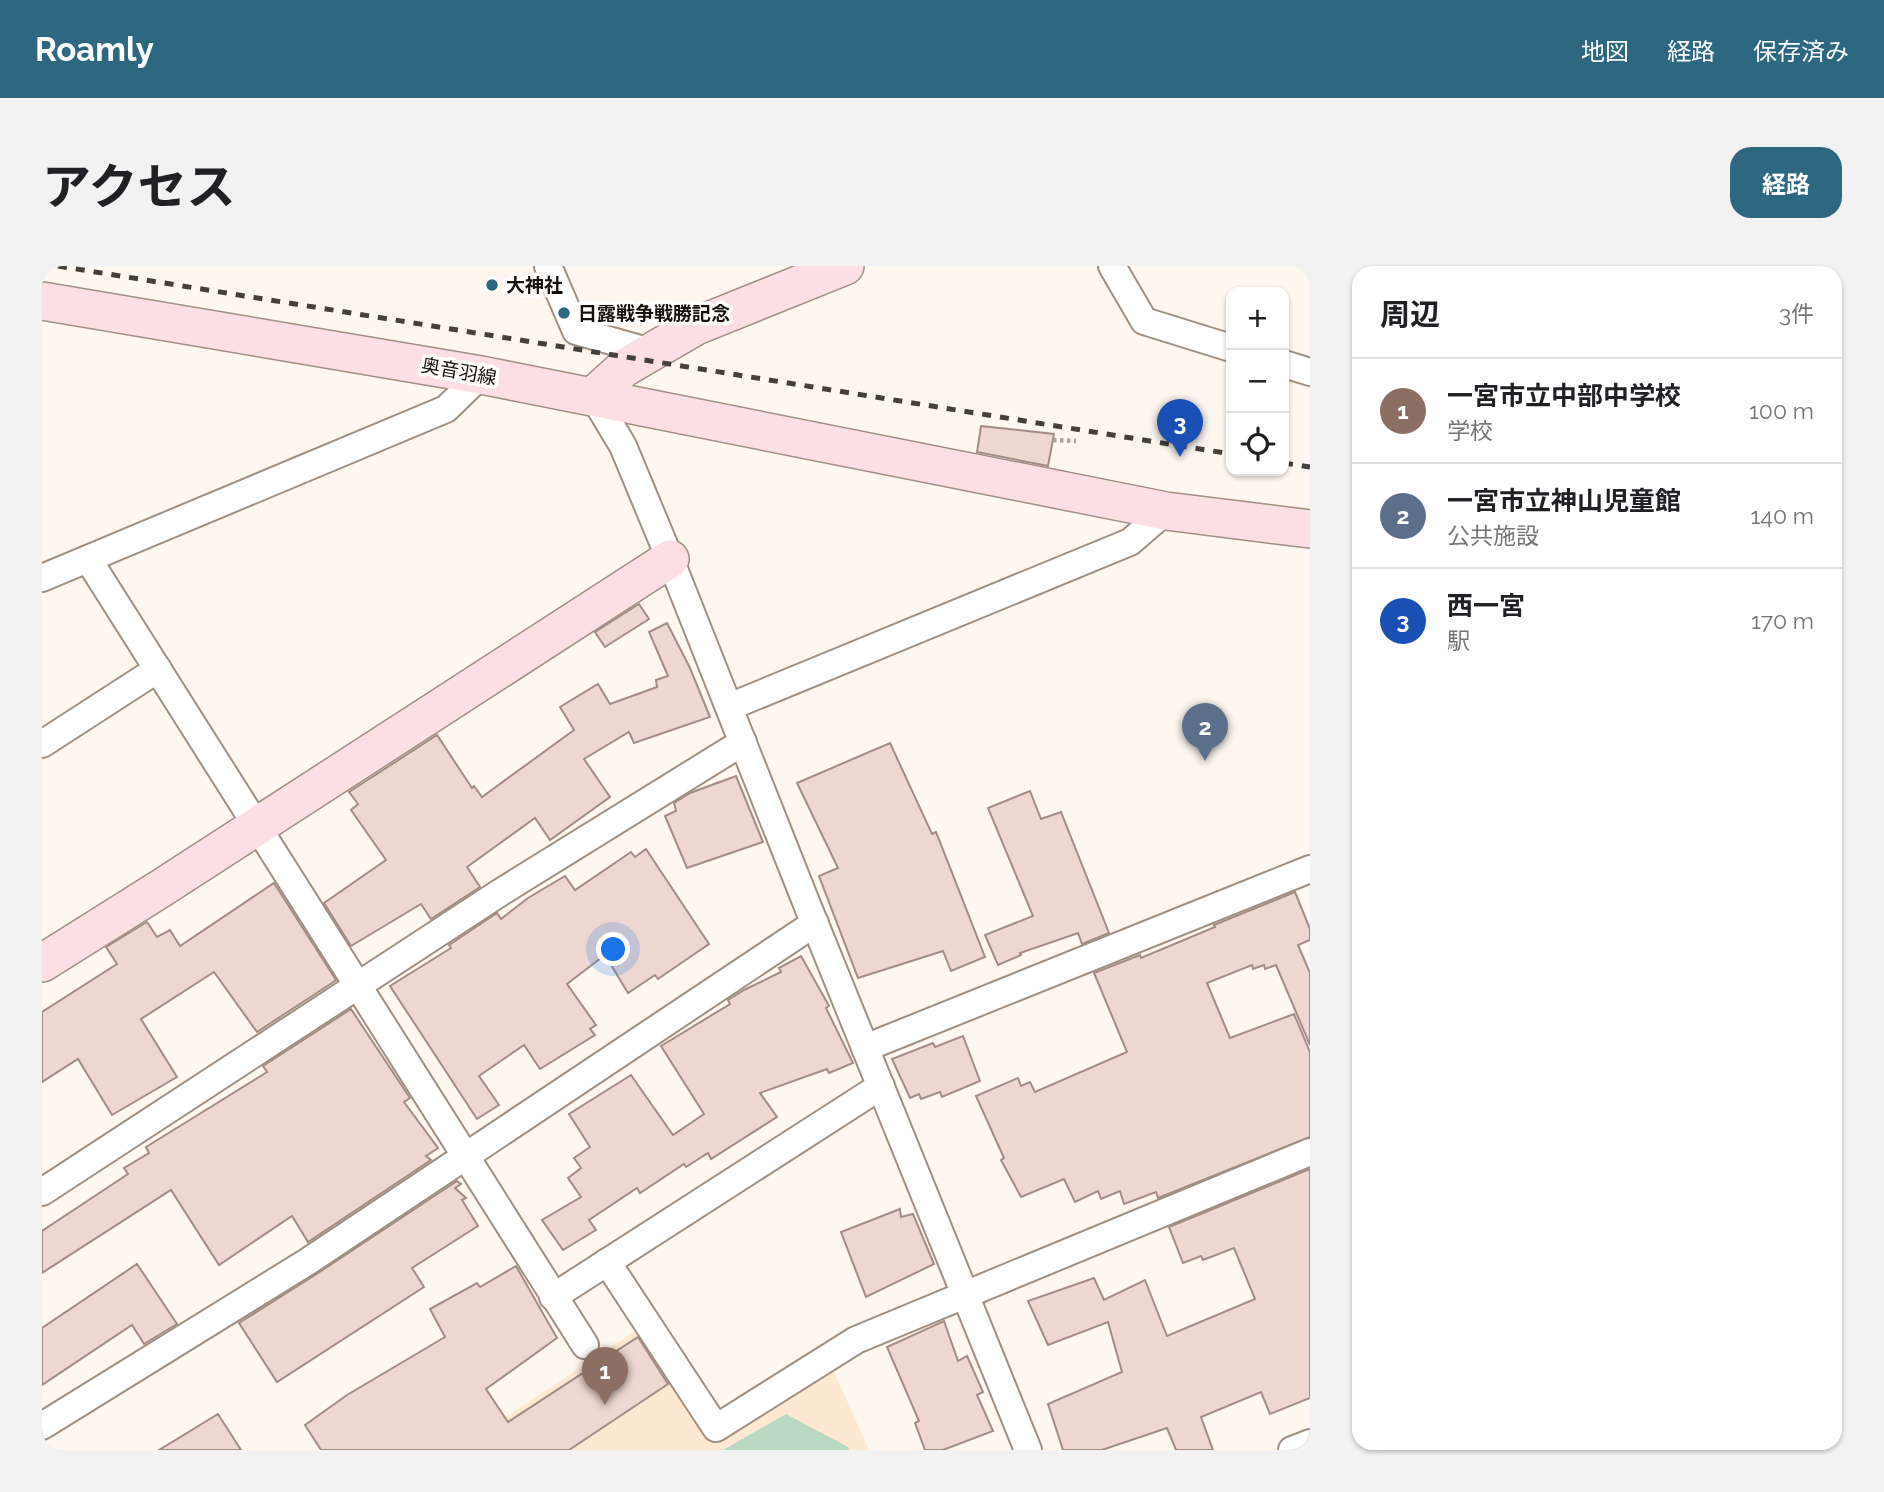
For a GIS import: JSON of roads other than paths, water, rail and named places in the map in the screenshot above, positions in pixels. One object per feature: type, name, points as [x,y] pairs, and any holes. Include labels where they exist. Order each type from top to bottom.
[{"type":"street","points":[[548,266],[576,331],[650,352]]},
{"type":"street","points":[[845,266],[696,326],[624,368],[593,396],[623,446],[670,559],[1028,1450]]},
{"type":"street","points":[[1112,266],[1144,321],[1226,346]]},
{"type":"street","name":"奥音羽線","points":[[42,301],[481,375],[1166,511],[1310,529]]},
{"type":"street","points":[[1289,366],[1310,372]]},
{"type":"street","points":[[42,578],[446,409],[481,375]]},
{"type":"street","points":[[729,707],[1130,542],[1166,511]]},
{"type":"street","points":[[88,559],[585,1345]]},
{"type":"street","points":[[42,962],[670,559]]},
{"type":"street","points":[[42,744],[158,669]]},
{"type":"street","points":[[42,1192],[501,892],[743,742]]},
{"type":"street","points":[[865,1048],[1310,869]]},
{"type":"street","points":[[42,1426],[307,1262],[815,923]]},
{"type":"street","points":[[553,1297],[881,1086]]},
{"type":"street","points":[[607,1262],[716,1428],[856,1340],[1310,1152]]},
{"type":"street","points":[[1292,1450],[1310,1443]]},
{"type":"railway","points":[[58,266],[1226,453]]},
{"type":"railway","points":[[1289,464],[1310,467]]},
{"type":"place","name":"大神社","points":[[492,285]]},
{"type":"place","name":"日露戦争戦勝記念","points":[[564,313]]},
{"type":"place","name":"西一宮","points":[[1180,457]]},
{"type":"place","name":"一宮市立神山児童館","points":[[1205,761]]},
{"type":"place","name":"一宮市立中部中学校","points":[[605,1405]]}]
